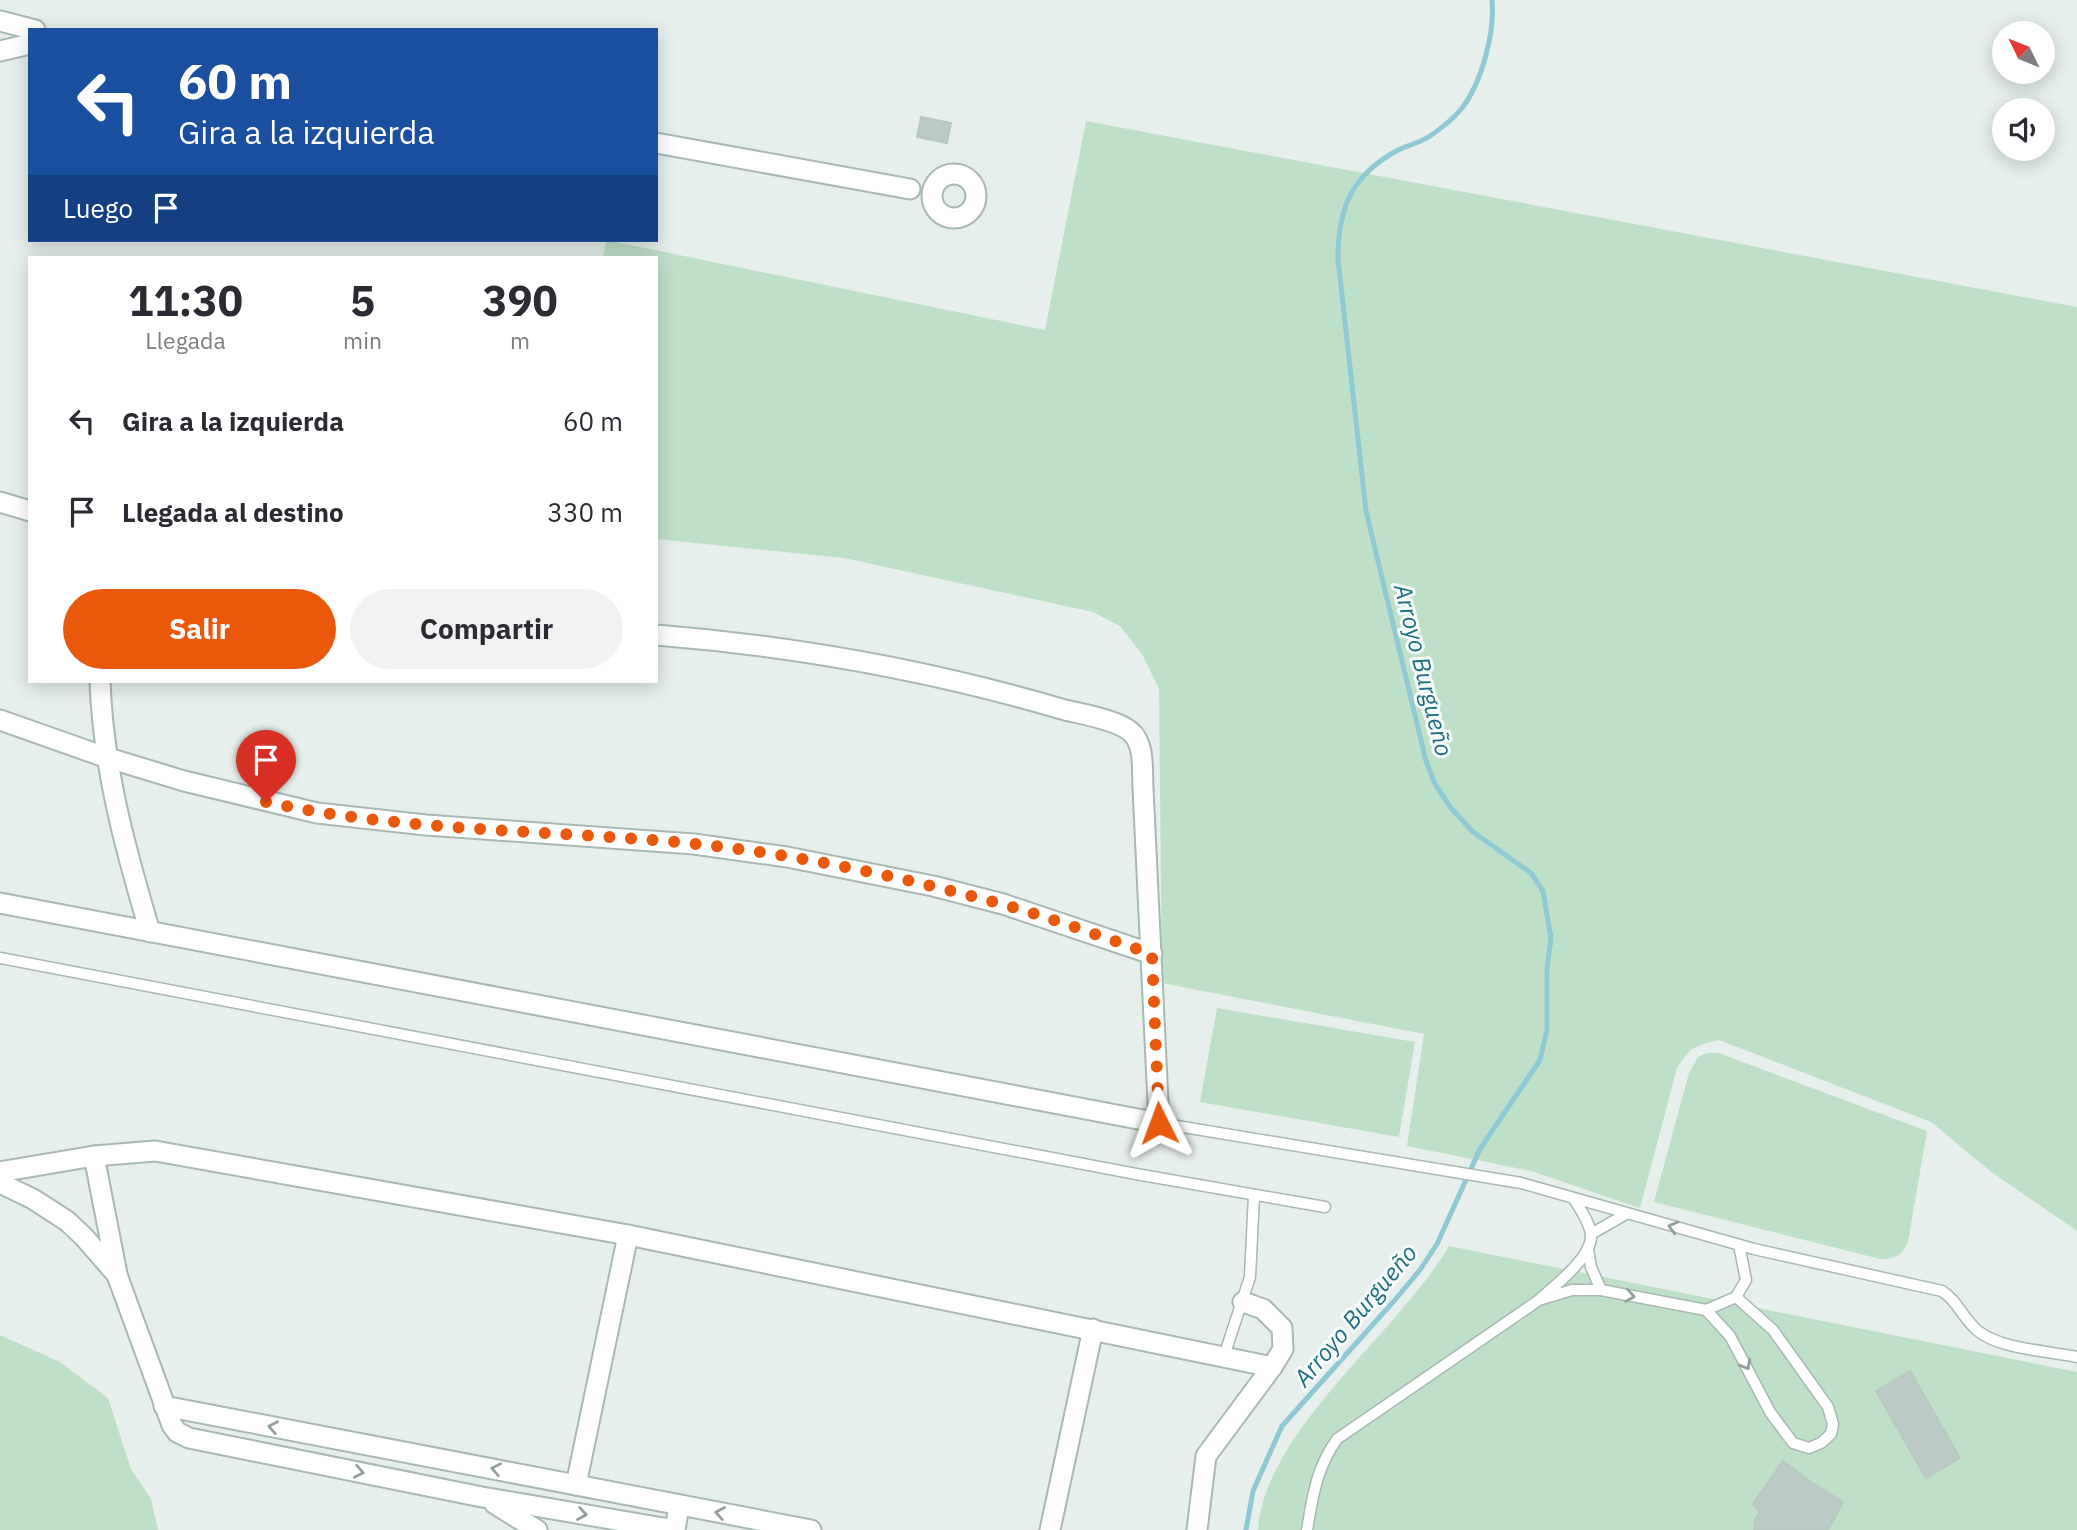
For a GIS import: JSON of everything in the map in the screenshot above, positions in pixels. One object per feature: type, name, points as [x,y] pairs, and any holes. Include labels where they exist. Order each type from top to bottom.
[{"type":"street","points":[[0,21],[28,28]]},
{"type":"street","points":[[0,51],[28,44]]},
{"type":"street","points":[[658,143],[910,189],[925,186],[952,174],[966,177],[975,188],[976,203],[967,215],[961,218],[946,217],[910,189]]},
{"type":"street","points":[[935,207],[932,193],[939,180]]},
{"type":"street","points":[[0,502],[28,510]]},
{"type":"street","points":[[0,904],[1159,1123],[1140,751],[1130,730],[1032,700],[895,669],[807,653],[658,635]]},
{"type":"street","points":[[100,683],[105,757],[131,868],[150,932]]},
{"type":"street","points":[[0,720],[105,757],[223,791],[317,813],[426,825],[694,844],[787,857],[933,886],[1003,904],[1152,954]]},
{"type":"street","points":[[0,1172],[94,1156],[155,1151],[628,1235],[1272,1367]]},
{"type":"street","points":[[94,1156],[117,1275],[164,1406],[177,1432],[189,1438],[482,1497],[675,1530],[679,1506]]},
{"type":"street","points":[[0,1183],[33,1199],[67,1221],[117,1275]]},
{"type":"street","points":[[576,1485],[628,1235]]},
{"type":"street","points":[[1197,1530],[1206,1456],[1283,1349],[1282,1328],[1263,1309],[1243,1302]]},
{"type":"street","points":[[1050,1530],[1093,1329]]},
{"type":"street","points":[[164,1406],[811,1530]]},
{"type":"street","points":[[482,1497],[513,1513],[537,1530]]},
{"type":"lane","points":[[0,958],[1325,1207]]},
{"type":"lane","points":[[1159,1123],[1521,1183],[1739,1245],[1942,1291],[1953,1298],[1971,1324],[1997,1341],[2077,1357]]},
{"type":"lane","points":[[1224,1356],[1250,1277],[1254,1195]]},
{"type":"lane","points":[[1574,1199],[1591,1234],[1588,1250],[1591,1267],[1601,1290]]},
{"type":"lane","points":[[1591,1234],[1626,1214]]},
{"type":"lane","points":[[1539,1300],[1572,1290],[1601,1290],[1706,1310],[1736,1297],[1746,1280],[1739,1245]]},
{"type":"lane","points":[[1307,1530],[1316,1478],[1325,1456],[1337,1438],[1539,1300],[1569,1273],[1588,1250]]},
{"type":"lane","points":[[1706,1310],[1730,1336],[1770,1412],[1793,1443],[1809,1448],[1821,1443],[1831,1434],[1833,1424],[1828,1407],[1773,1329],[1736,1297]]},
{"type":"green space","points":[[1086,121],[2077,307],[2077,1231],[1990,1171],[1931,1122],[1719,1040],[1694,1048],[1677,1068],[1640,1208],[1531,1171],[1407,1146],[1424,1034],[1162,983],[1159,689],[1142,654],[1120,626],[1093,612],[844,558],[658,539],[658,256],[603,256],[606,242],[1045,330]]},
{"type":"green space","points":[[1217,1008],[1415,1042],[1399,1137],[1200,1102]]},
{"type":"green space","points":[[1707,1053],[1719,1053],[1927,1131],[1908,1242],[1900,1254],[1880,1259],[1654,1202],[1689,1073],[1698,1057]]},
{"type":"green space","points":[[1449,1246],[2077,1372],[2077,1530],[1258,1530],[1266,1492],[1284,1455],[1308,1419],[1399,1313]]},
{"type":"green space","points":[[0,1335],[60,1362],[108,1398],[131,1469],[151,1499],[158,1530],[0,1530]]},
{"type":"building","points":[[921,117],[951,123],[947,143],[917,137]]},
{"type":"building","points":[[1910,1371],[1960,1458],[1926,1478],[1876,1391]]},
{"type":"building","points":[[1783,1461],[1843,1502],[1828,1530],[1754,1530],[1755,1519],[1760,1512],[1753,1504]]},
{"type":"waterway","name":"Arroyo Burgueño","points":[[1246,1530],[1253,1491],[1282,1426],[1420,1270],[1437,1244],[1480,1149],[1540,1060],[1547,1030],[1547,969],[1551,938],[1543,891],[1531,873],[1473,832],[1451,808],[1435,784],[1426,761],[1366,511],[1338,259],[1345,208],[1359,181],[1384,159],[1439,130],[1459,112],[1469,97],[1486,56],[1492,0]]},
{"type":"route","points":[[266,802],[317,813],[426,825],[607,836],[736,848],[933,886],[1003,904],[1152,954],[1159,1123]]}]
